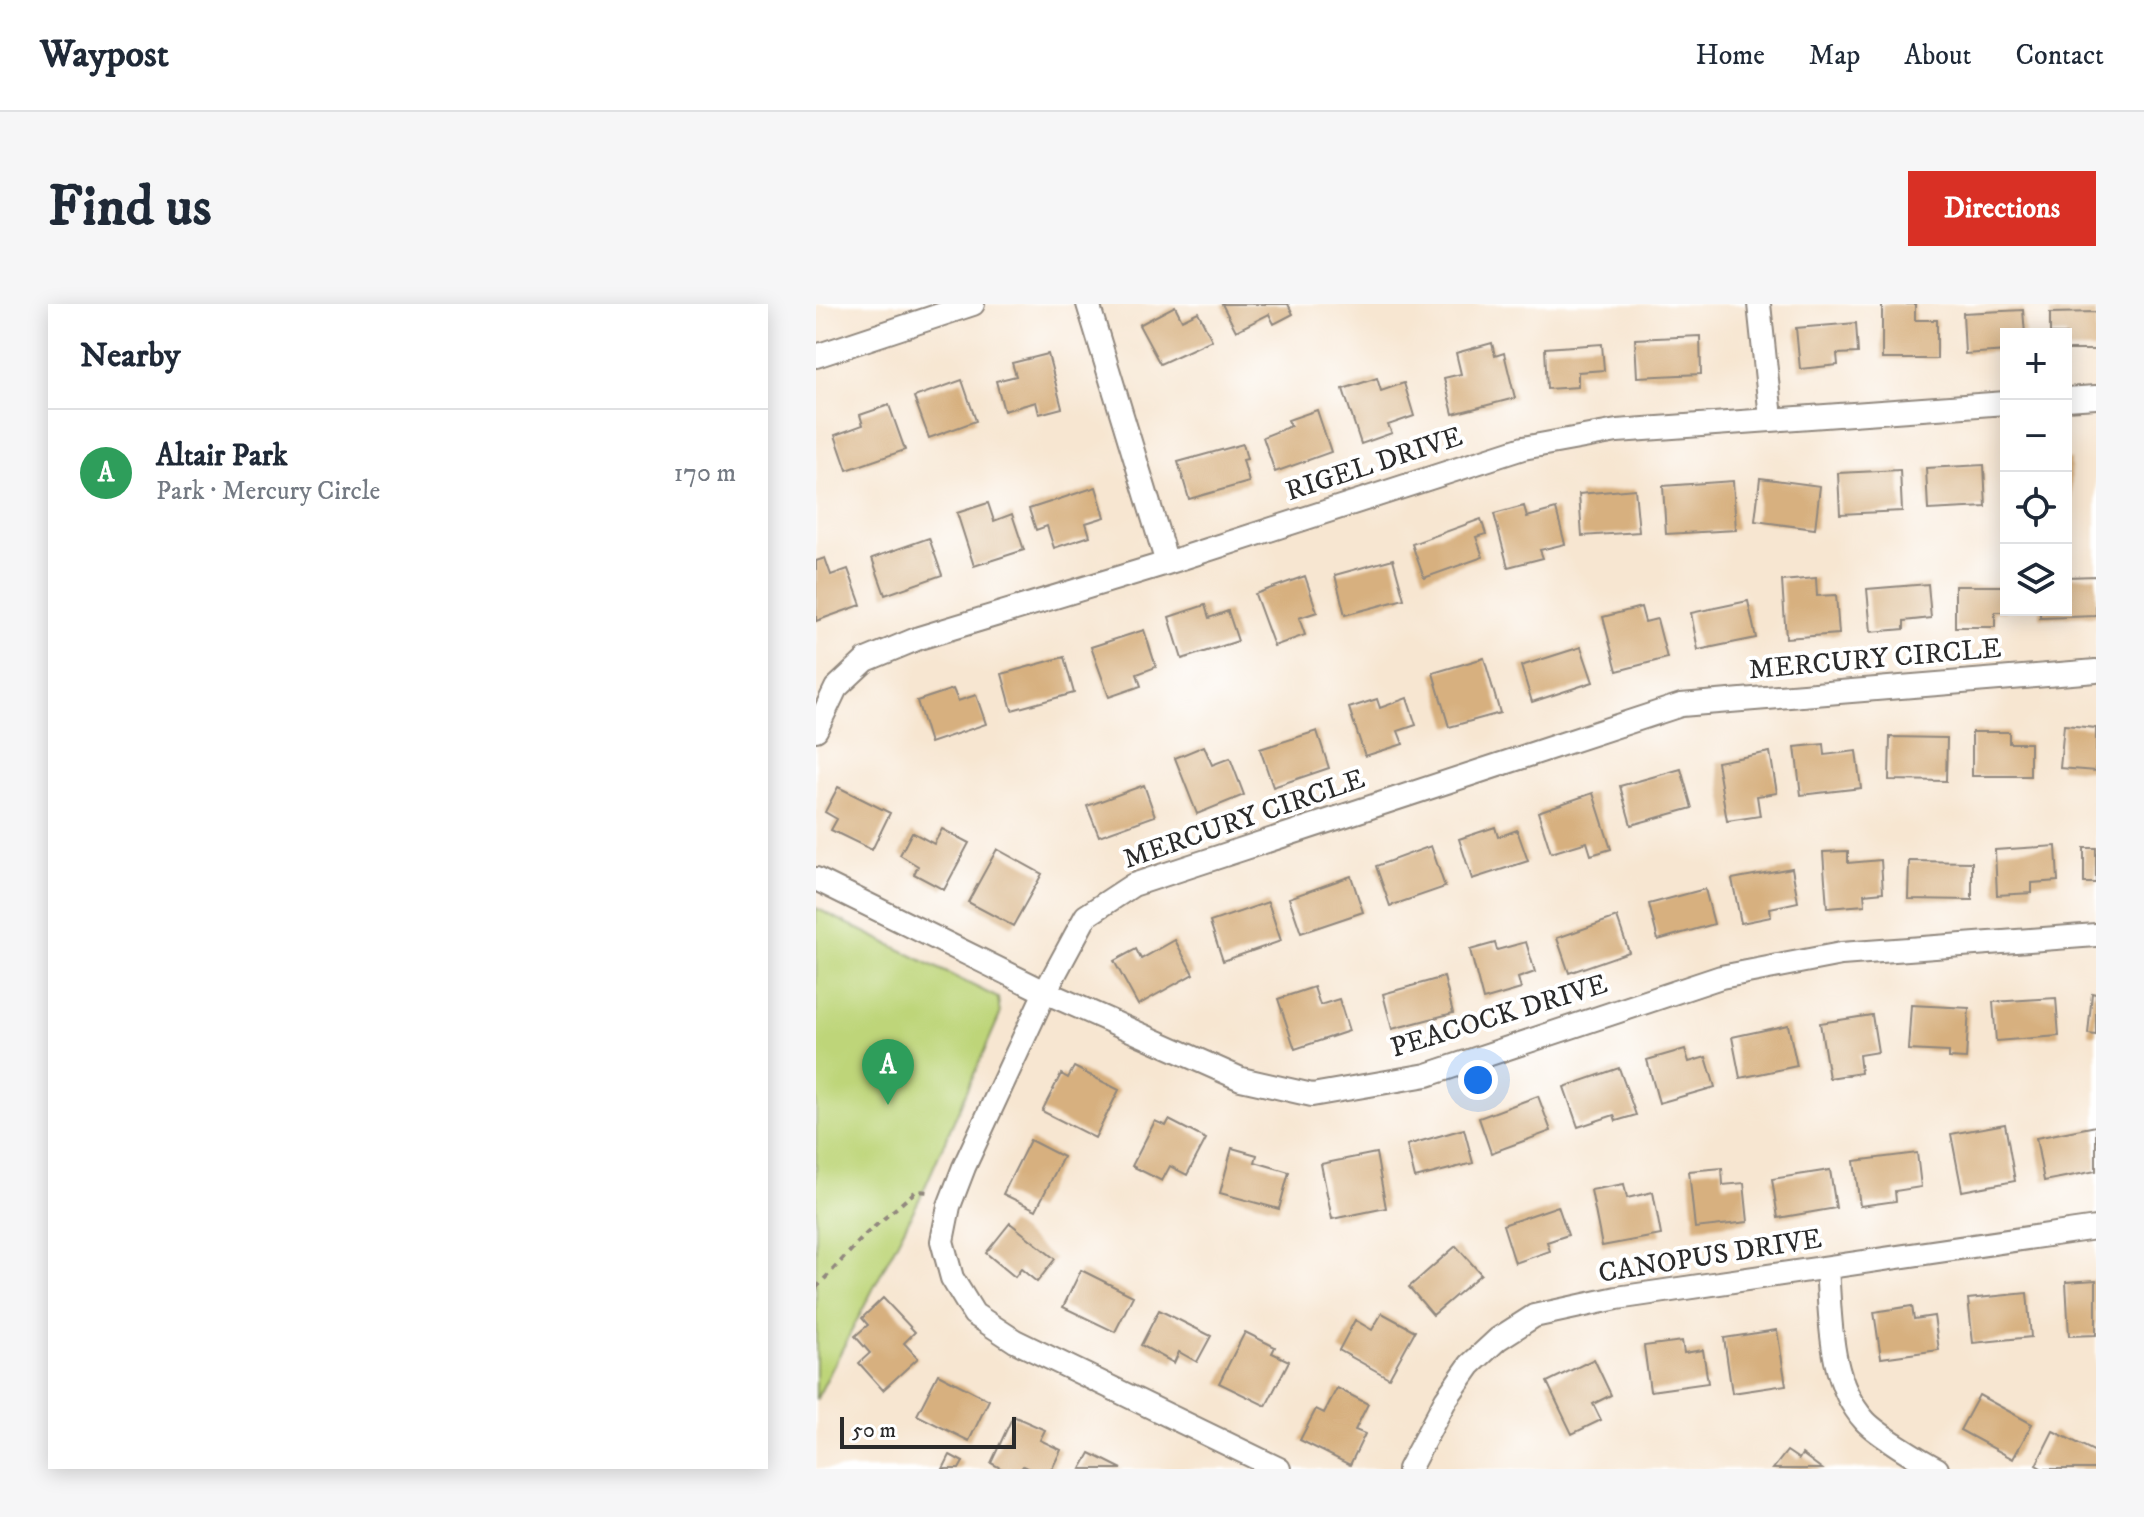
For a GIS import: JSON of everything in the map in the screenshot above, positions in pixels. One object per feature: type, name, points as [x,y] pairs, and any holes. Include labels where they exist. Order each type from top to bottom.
[{"type":"street","points":[[816,356],[973,304]]},
{"type":"street","points":[[1088,304],[1167,563]]},
{"type":"street","points":[[1759,304],[1771,418]]},
{"type":"street","points":[[2072,399],[2096,397]]},
{"type":"street","name":"RIGEL DRIVE","points":[[816,730],[836,688],[866,660],[919,638],[1167,563],[1523,448],[1617,431],[2000,403]]},
{"type":"street","name":"MERCURY CIRCLE","points":[[1279,1469],[1015,1341],[974,1314],[952,1278],[942,1241],[954,1192],[1045,992],[1086,916],[1133,885],[1681,705],[2096,671]]},
{"type":"street","name":"PEACOCK DRIVE","points":[[816,879],[1045,992],[1241,1079],[1312,1095],[1427,1075],[1721,977],[1841,954],[2096,935]]},
{"type":"street","name":"CANOPUS DRIVE","points":[[1409,1469],[1446,1399],[1470,1365],[1498,1339],[1534,1316],[1617,1298],[2096,1228]]},
{"type":"street","points":[[1827,1268],[1833,1351],[1843,1386],[1866,1422],[1937,1469]]},
{"type":"path","points":[[816,1288],[866,1234],[916,1191],[954,1192]]},
{"type":"green space","points":[[816,908],[998,998],[1000,1015],[921,1196],[816,1400]]},
{"type":"building","points":[[1222,304],[1288,304],[1293,314],[1274,324],[1269,314],[1236,331]]},
{"type":"building","points":[[1882,304],[1915,304],[1915,320],[1937,320],[1937,359],[1882,359]]},
{"type":"building","points":[[1175,306],[1182,320],[1198,312],[1212,340],[1160,364],[1139,325]]},
{"type":"building","points":[[2023,310],[2024,328],[2000,328],[2000,351],[1965,354],[1963,313]]},
{"type":"building","points":[[2096,312],[2096,350],[2072,350],[2072,328],[2050,328],[2050,313]]},
{"type":"building","points":[[1856,323],[1858,353],[1837,354],[1838,365],[1800,369],[1796,328]]},
{"type":"building","points":[[1700,336],[1701,374],[1637,377],[1635,339]]},
{"type":"building","points":[[1492,343],[1495,356],[1504,353],[1515,398],[1453,414],[1444,378],[1461,374],[1456,353]]},
{"type":"building","points":[[1602,344],[1604,370],[1578,372],[1578,387],[1547,389],[1545,348]]},
{"type":"building","points":[[1048,354],[1062,408],[1039,414],[1036,402],[1004,411],[996,381],[1016,376],[1012,363]]},
{"type":"building","points":[[1377,378],[1381,391],[1404,383],[1414,416],[1388,425],[1392,433],[1361,444],[1343,389]]},
{"type":"building","points":[[962,380],[976,421],[929,438],[914,397]]},
{"type":"building","points":[[889,405],[905,450],[847,470],[835,435],[863,425],[860,415]]},
{"type":"building","points":[[1317,410],[1331,452],[1275,472],[1263,437],[1291,426],[1288,420]]},
{"type":"building","points":[[1243,444],[1247,459],[1243,460],[1249,482],[1189,499],[1178,462]]},
{"type":"building","points":[[1984,465],[1986,507],[1928,510],[1926,468]]},
{"type":"building","points":[[1900,470],[1902,511],[1840,514],[1838,473]]},
{"type":"building","points":[[1760,478],[1820,486],[1815,529],[1755,521]]},
{"type":"building","points":[[1733,481],[1736,530],[1666,534],[1663,486]]},
{"type":"building","points":[[1096,487],[1105,517],[1086,523],[1090,536],[1054,548],[1047,526],[1036,530],[1029,509]]},
{"type":"building","points":[[1635,489],[1639,532],[1582,536],[1579,494]]},
{"type":"building","points":[[988,503],[994,521],[1012,514],[1024,550],[974,566],[957,513]]},
{"type":"building","points":[[1524,506],[1527,517],[1556,509],[1565,544],[1540,550],[1543,558],[1508,567],[1494,514]]},
{"type":"building","points":[[1481,519],[1486,534],[1476,537],[1483,557],[1424,578],[1412,544]]},
{"type":"building","points":[[929,538],[942,575],[885,595],[872,558]]},
{"type":"building","points":[[825,558],[831,575],[848,569],[861,605],[816,621],[816,561]]},
{"type":"building","points":[[1393,559],[1404,599],[1345,615],[1335,575]]},
{"type":"building","points":[[1305,576],[1317,612],[1299,618],[1305,635],[1274,646],[1255,594]]},
{"type":"building","points":[[2096,576],[2096,616],[2040,618],[2072,616],[2072,577]]},
{"type":"building","points":[[1816,578],[1817,596],[1836,595],[1839,634],[1786,638],[1782,581]]},
{"type":"building","points":[[1928,584],[1931,618],[1904,621],[1904,629],[1871,632],[1867,589]]},
{"type":"building","points":[[1955,586],[2000,586],[2000,612],[1995,612],[1995,627],[1955,627]]},
{"type":"building","points":[[1748,601],[1756,638],[1698,650],[1691,613]]},
{"type":"building","points":[[1205,605],[1209,618],[1228,611],[1238,641],[1182,659],[1169,617]]},
{"type":"building","points":[[1641,607],[1645,622],[1657,619],[1667,658],[1617,671],[1603,617]]},
{"type":"building","points":[[1144,630],[1156,667],[1137,674],[1141,686],[1109,697],[1091,647]]},
{"type":"building","points":[[1581,647],[1593,682],[1532,702],[1521,666]]},
{"type":"building","points":[[1064,657],[1074,693],[1012,710],[1002,674]]},
{"type":"building","points":[[1484,658],[1500,713],[1449,727],[1433,673]]},
{"type":"building","points":[[953,689],[958,701],[976,695],[986,724],[930,743],[917,701]]},
{"type":"building","points":[[1407,698],[1416,725],[1398,731],[1403,744],[1365,756],[1349,708],[1377,699],[1380,708]]},
{"type":"building","points":[[2064,725],[2096,728],[2096,771],[2060,768]]},
{"type":"building","points":[[1317,731],[1329,768],[1273,787],[1260,749]]},
{"type":"building","points":[[1972,732],[2009,732],[2009,743],[2030,743],[2030,776],[1972,776]]},
{"type":"building","points":[[1890,737],[1947,738],[1946,781],[1889,780]]},
{"type":"building","points":[[1824,744],[1825,755],[1856,751],[1861,788],[1801,795],[1795,747]]},
{"type":"building","points":[[1204,746],[1212,765],[1230,758],[1244,795],[1197,814],[1175,758]]},
{"type":"building","points":[[1770,752],[1777,793],[1757,796],[1760,816],[1727,821],[1717,762]]},
{"type":"building","points":[[1681,769],[1692,808],[1631,825],[1620,786]]},
{"type":"building","points":[[1144,785],[1155,816],[1099,836],[1087,806]]},
{"type":"building","points":[[838,787],[890,813],[872,850],[831,830],[837,819],[825,812]]},
{"type":"building","points":[[1593,793],[1611,849],[1591,855],[1587,842],[1551,853],[1538,812]]},
{"type":"building","points":[[1495,827],[1498,837],[1517,830],[1528,861],[1472,879],[1459,839]]},
{"type":"building","points":[[942,829],[969,843],[944,890],[914,874],[918,866],[900,855],[912,832],[934,844]]},
{"type":"building","points":[[1431,846],[1445,887],[1390,906],[1376,866]]},
{"type":"building","points":[[2056,846],[2058,881],[2032,883],[2032,893],[1997,895],[1995,850]]},
{"type":"building","points":[[2084,848],[2096,848],[2096,883],[2084,883]]},
{"type":"building","points":[[997,849],[1042,874],[1013,926],[968,902]]},
{"type":"building","points":[[1848,851],[1848,863],[1881,860],[1883,892],[1864,894],[1865,905],[1827,908],[1823,852]]},
{"type":"building","points":[[1909,861],[1972,862],[1972,900],[1908,899]]},
{"type":"building","points":[[1792,868],[1798,902],[1770,908],[1771,917],[1741,923],[1732,879]]},
{"type":"building","points":[[1351,876],[1363,912],[1301,933],[1289,898]]},
{"type":"building","points":[[1705,889],[1714,924],[1658,940],[1649,904]]},
{"type":"building","points":[[1268,902],[1281,941],[1223,961],[1210,922]]},
{"type":"building","points":[[1617,917],[1629,952],[1569,973],[1557,938]]},
{"type":"building","points":[[1175,940],[1193,974],[1138,1005],[1114,961],[1136,949],[1141,959]]},
{"type":"building","points":[[1526,942],[1535,972],[1518,978],[1521,989],[1483,1000],[1470,950],[1495,943],[1497,950]]},
{"type":"building","points":[[1444,977],[1453,1013],[1392,1029],[1383,994]]},
{"type":"building","points":[[1314,987],[1320,1005],[1339,999],[1349,1031],[1295,1049],[1278,999]]},
{"type":"building","points":[[2092,993],[2096,994],[2096,1035],[2088,1034]]},
{"type":"building","points":[[2056,998],[2059,1036],[1996,1041],[1993,1002]]},
{"type":"building","points":[[1911,1005],[1969,1008],[1966,1059],[1949,1058],[1949,1052],[1908,1050]]},
{"type":"building","points":[[1872,1015],[1878,1052],[1859,1055],[1861,1073],[1829,1078],[1820,1023]]},
{"type":"building","points":[[1788,1025],[1797,1066],[1740,1078],[1732,1037]]},
{"type":"building","points":[[1685,1049],[1689,1062],[1706,1057],[1715,1087],[1659,1103],[1647,1060]]},
{"type":"building","points":[[1074,1067],[1119,1090],[1095,1138],[1042,1111],[1061,1074],[1068,1078]]},
{"type":"building","points":[[1619,1068],[1636,1115],[1616,1121],[1614,1115],[1578,1127],[1564,1087]]},
{"type":"building","points":[[1538,1096],[1551,1131],[1491,1153],[1479,1118]]},
{"type":"building","points":[[1169,1120],[1206,1139],[1187,1175],[1170,1166],[1162,1181],[1132,1166],[1155,1121],[1166,1126]]},
{"type":"building","points":[[2005,1124],[2015,1181],[1962,1191],[1951,1134]]},
{"type":"building","points":[[2096,1126],[2096,1171],[2044,1181],[2036,1138]]},
{"type":"building","points":[[1464,1129],[1473,1163],[1415,1178],[1407,1145]]},
{"type":"building","points":[[1030,1140],[1063,1157],[1036,1210],[1003,1194]]},
{"type":"building","points":[[1232,1148],[1257,1155],[1255,1162],[1289,1172],[1279,1209],[1220,1193]]},
{"type":"building","points":[[1376,1153],[1386,1208],[1332,1219],[1321,1164]]},
{"type":"building","points":[[1917,1153],[1921,1187],[1895,1191],[1896,1201],[1860,1206],[1854,1161]]},
{"type":"building","points":[[1722,1168],[1723,1185],[1744,1183],[1748,1222],[1695,1228],[1689,1171]]},
{"type":"building","points":[[1830,1170],[1836,1208],[1778,1218],[1772,1179]]},
{"type":"building","points":[[1624,1184],[1627,1198],[1653,1192],[1661,1235],[1602,1246],[1591,1190]]},
{"type":"building","points":[[1558,1206],[1568,1235],[1547,1242],[1550,1251],[1515,1263],[1503,1225]]},
{"type":"building","points":[[1010,1223],[1055,1259],[1037,1282],[1021,1269],[1015,1277],[986,1253]]},
{"type":"building","points":[[1456,1246],[1481,1274],[1433,1315],[1409,1287]]},
{"type":"building","points":[[1081,1270],[1133,1296],[1115,1332],[1063,1307]]},
{"type":"building","points":[[2096,1280],[2096,1335],[2069,1336],[2066,1282]]},
{"type":"building","points":[[2027,1293],[2031,1337],[1973,1343],[1968,1299]]},
{"type":"building","points":[[883,1298],[915,1332],[904,1343],[918,1358],[883,1390],[859,1363],[870,1353],[855,1336],[868,1325],[862,1318]]},
{"type":"building","points":[[1912,1306],[1914,1319],[1934,1316],[1939,1350],[1881,1358],[1874,1312]]},
{"type":"building","points":[[1159,1310],[1211,1336],[1197,1362],[1179,1352],[1174,1363],[1141,1345]]},
{"type":"building","points":[[1382,1313],[1415,1331],[1389,1378],[1339,1350],[1355,1320],[1372,1330]]},
{"type":"building","points":[[1777,1330],[1786,1385],[1732,1393],[1724,1338]]},
{"type":"building","points":[[1245,1332],[1275,1347],[1272,1353],[1289,1361],[1266,1406],[1219,1383]]},
{"type":"building","points":[[1682,1341],[1684,1353],[1703,1350],[1708,1383],[1650,1391],[1644,1346]]},
{"type":"building","points":[[1594,1359],[1611,1395],[1593,1404],[1601,1420],[1572,1434],[1547,1382]]},
{"type":"building","points":[[938,1374],[989,1400],[969,1441],[917,1415]]},
{"type":"building","points":[[1337,1388],[1368,1404],[1355,1430],[1365,1434],[1350,1465],[1300,1440],[1316,1409],[1324,1413]]},
{"type":"building","points":[[1979,1395],[2032,1424],[2013,1459],[1960,1430]]},
{"type":"building","points":[[1013,1416],[1045,1430],[1040,1440],[1061,1450],[1052,1469],[1023,1466],[1021,1469],[1002,1469],[991,1463]]},
{"type":"building","points":[[2053,1431],[2096,1452],[2096,1469],[2043,1469],[2036,1465]]},
{"type":"building","points":[[1787,1451],[1799,1459],[1802,1454],[1822,1469],[1773,1469]]},
{"type":"building","points":[[1090,1453],[1122,1469],[1081,1469]]},
{"type":"building","points":[[950,1455],[963,1462],[959,1469],[943,1469]]},
{"type":"place","name":"Altair Park","points":[[888,1105]]}]
